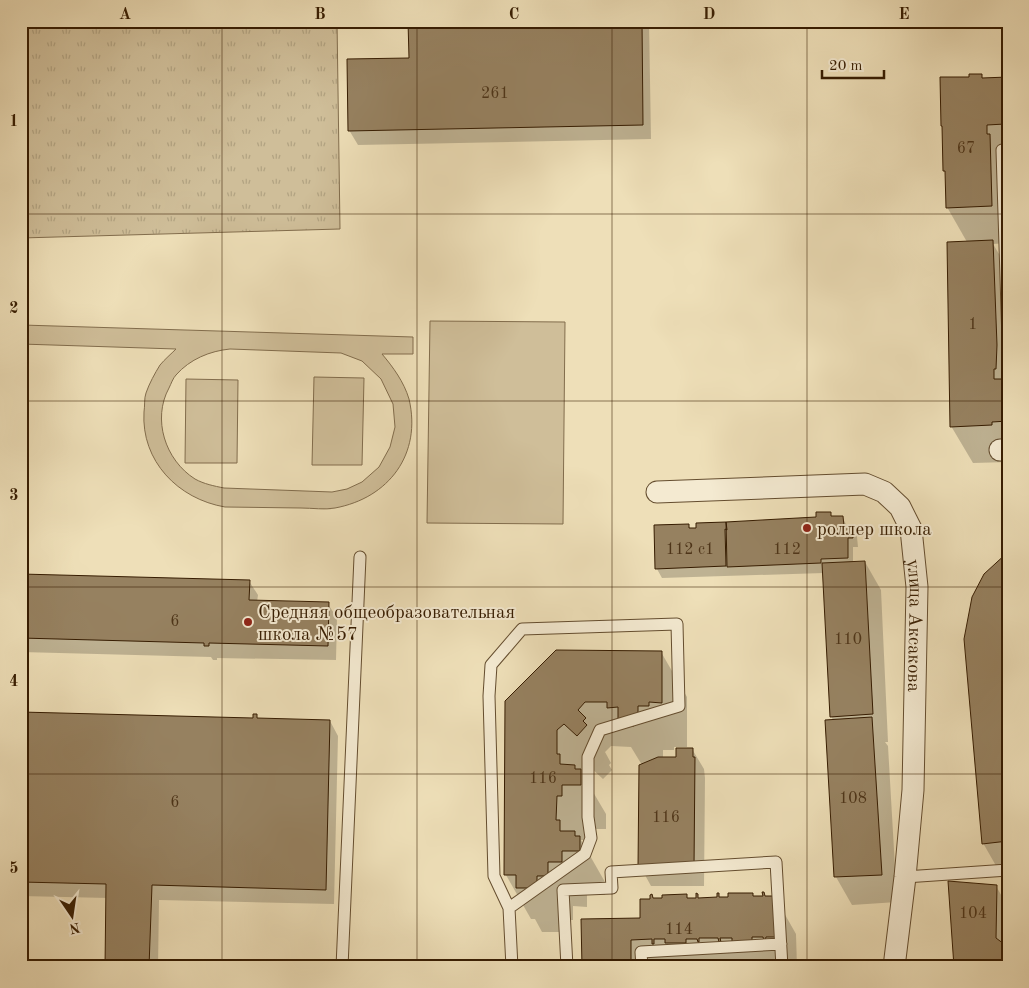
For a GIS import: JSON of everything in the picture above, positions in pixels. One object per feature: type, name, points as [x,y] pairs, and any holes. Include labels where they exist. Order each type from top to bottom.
[{"type":"street","name":"улица Аксакова","points":[[657,492],[865,484],[884,492],[900,507],[911,529],[917,587],[913,790],[894,967]]},
{"type":"lane","points":[[1008,150],[1002,150],[1008,341]]},
{"type":"lane","points":[[342,967],[360,557]]},
{"type":"lane","points":[[509,908],[585,854],[590,838],[588,757],[600,730],[679,706],[677,624],[522,629],[491,666],[489,696],[494,876],[509,908],[512,967]]},
{"type":"lane","points":[[567,967],[563,890],[612,888],[611,872],[776,862],[782,967]]},
{"type":"lane","points":[[905,877],[1008,870]]},
{"type":"lane","points":[[642,967],[641,952],[781,944]]},
{"type":"green space","points":[[21,21],[337,21],[340,229],[21,238]]},
{"type":"green space","points":[[430,321],[565,322],[563,524],[427,523]]},
{"type":"green space","points":[[22,325],[413,337],[413,354],[382,354],[398,375],[409,399],[412,419],[411,438],[406,455],[386,484],[354,503],[327,509],[225,507],[208,503],[192,496],[166,475],[156,461],[149,446],[145,430],[145,395],[160,365],[176,349],[21,344]],"holes":[[[230,349],[341,353],[362,361],[381,379],[393,404],[395,427],[390,447],[379,467],[362,482],[347,489],[332,492],[224,488],[205,484],[195,479],[176,461],[169,450],[164,438],[162,425],[164,400],[175,376],[194,360],[208,354]]]},
{"type":"green space","points":[[314,377],[364,378],[362,465],[312,465]]},
{"type":"green space","points":[[186,379],[238,380],[237,463],[185,463]]},
{"type":"building","points":[[408,21],[642,21],[643,125],[348,131],[347,59],[409,58]]},
{"type":"building","points":[[969,74],[982,74],[982,78],[1008,77],[1008,122],[1005,122],[1005,124],[987,125],[987,134],[990,134],[992,206],[946,208],[940,77],[969,77]]},
{"type":"building","points":[[993,240],[997,345],[994,379],[1008,379],[1008,421],[992,422],[992,425],[950,427],[947,242]]},
{"type":"building","points":[[816,512],[831,512],[831,516],[843,516],[844,526],[852,526],[853,538],[848,538],[848,558],[821,559],[821,563],[727,567],[726,522],[816,517]]},
{"type":"building","points":[[726,522],[726,566],[655,569],[654,525],[689,524],[689,528],[696,528],[696,523]]},
{"type":"building","points":[[1008,552],[1008,841],[982,844],[964,639],[972,597],[984,574]]},
{"type":"building","points":[[865,561],[873,714],[830,717],[822,563]]},
{"type":"building","points":[[21,574],[250,580],[249,600],[329,602],[328,646],[209,643],[209,646],[204,646],[204,643],[21,638]]},
{"type":"building","points":[[556,650],[662,651],[662,703],[649,702],[649,706],[638,706],[638,721],[634,721],[634,726],[618,726],[618,707],[607,708],[607,702],[585,702],[578,710],[586,718],[583,721],[587,725],[577,736],[564,724],[557,730],[557,754],[560,754],[560,764],[575,765],[575,769],[581,769],[581,785],[562,785],[562,796],[557,796],[556,820],[560,820],[560,831],[575,831],[575,836],[580,836],[580,851],[562,851],[562,862],[548,862],[548,876],[537,876],[537,888],[516,888],[516,875],[504,875],[505,701]]},
{"type":"building","points":[[21,712],[253,718],[253,714],[257,714],[257,718],[330,720],[326,890],[152,885],[149,967],[105,967],[106,884],[21,882]]},
{"type":"building","points":[[872,717],[882,875],[834,877],[825,720]]},
{"type":"building","points":[[676,748],[693,748],[693,757],[695,757],[694,867],[638,867],[639,765],[658,757],[676,757]]},
{"type":"building","points":[[948,881],[997,885],[996,938],[1008,947],[1008,967],[954,967]]},
{"type":"building","points":[[762,892],[764,892],[765,896],[775,896],[777,937],[766,937],[764,941],[763,937],[752,937],[752,941],[732,942],[732,938],[720,938],[721,942],[719,942],[718,938],[699,938],[699,942],[697,939],[686,939],[686,943],[665,943],[665,939],[654,939],[654,944],[652,944],[652,939],[631,940],[631,965],[633,967],[582,967],[581,919],[640,918],[640,899],[650,899],[652,894],[653,898],[662,898],[662,895],[687,894],[687,898],[696,898],[696,893],[698,898],[717,897],[717,893],[719,893],[719,897],[728,897],[728,893],[753,893],[753,896],[763,896]]},
{"type":"place","name":"роллер школа","points":[[807,528]]},
{"type":"place","name":"Средняя общеобразовательная школа №57","points":[[248,622]]}]
